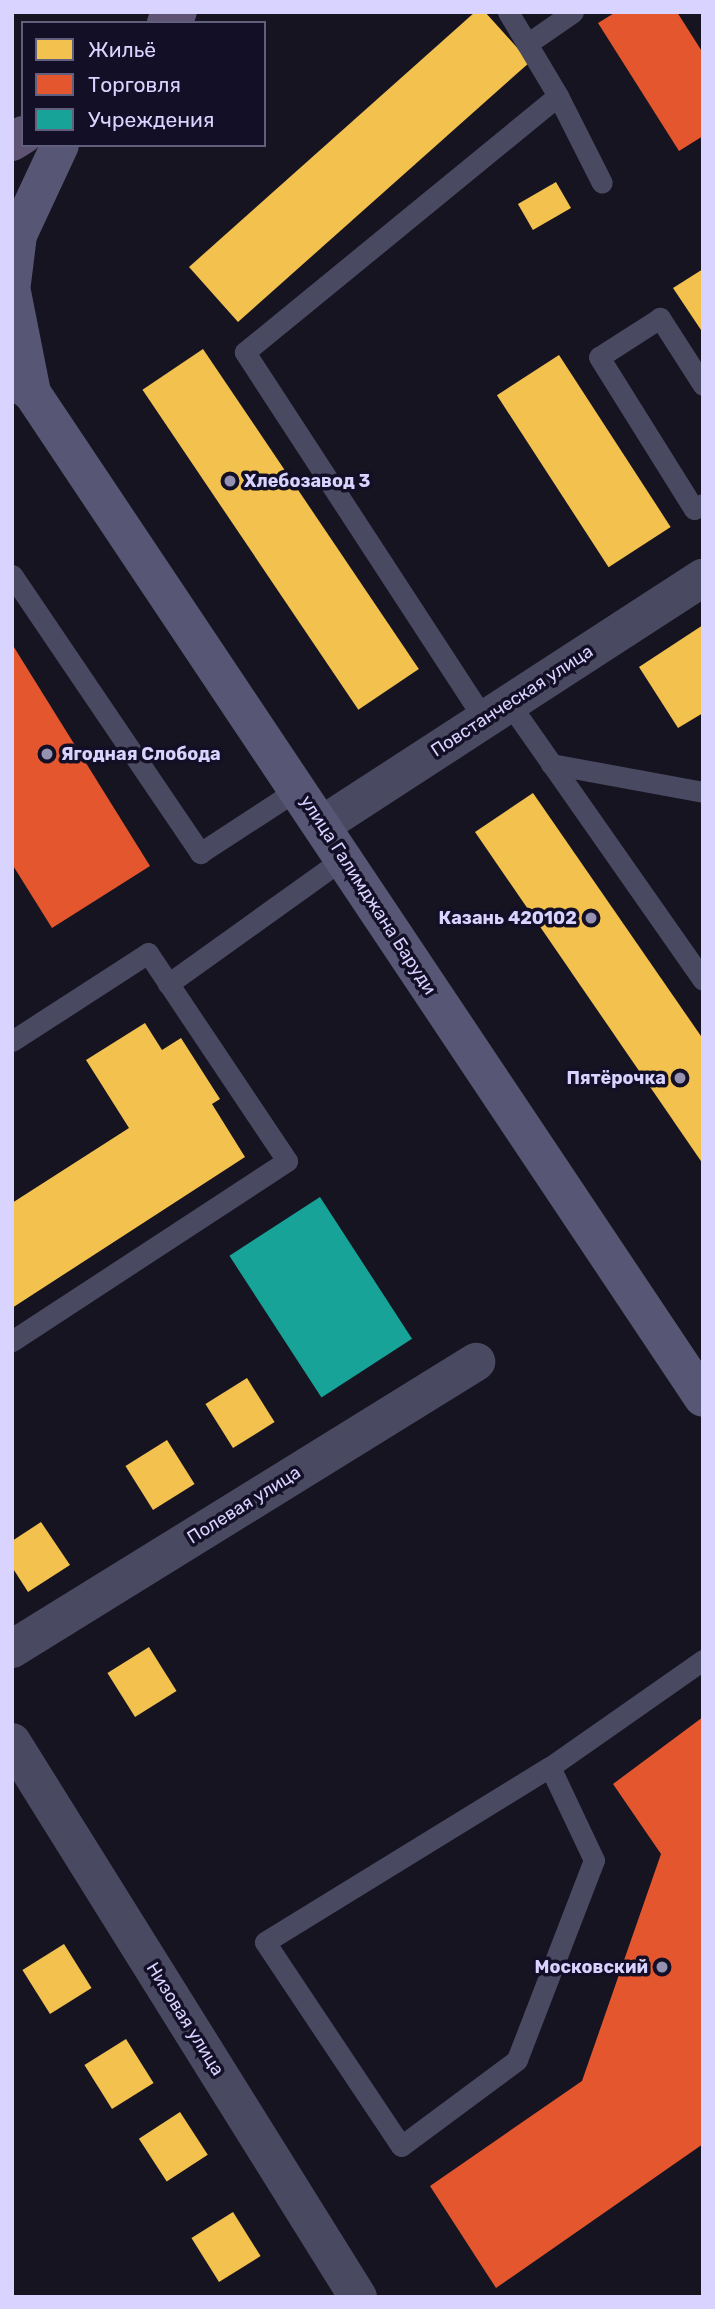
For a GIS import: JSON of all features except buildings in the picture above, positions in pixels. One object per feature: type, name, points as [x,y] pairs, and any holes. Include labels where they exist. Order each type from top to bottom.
[{"type":"street","points":[[12,283],[18,235],[59,147]]},
{"type":"street","name":"улица Галимджана Баруди","points":[[12,292],[19,391],[298,789],[703,1398]]},
{"type":"street","name":"Повстанческая улица","points":[[322,825],[703,578]]},
{"type":"street","name":"Полевая улица","points":[[12,1649],[475,1362]]},
{"type":"street","name":"Низовая улица","points":[[12,1742],[358,2297]]},
{"type":"lane","points":[[508,12],[558,96],[602,183]]},
{"type":"lane","points":[[527,44],[573,12]]},
{"type":"lane","points":[[558,96],[245,352],[497,711],[551,764],[703,980]]},
{"type":"lane","points":[[703,385],[660,318],[599,357],[694,509],[703,504]]},
{"type":"lane","points":[[12,575],[200,853],[298,789]]},
{"type":"lane","points":[[551,764],[703,792]]},
{"type":"lane","points":[[169,984],[344,858]]},
{"type":"lane","points":[[12,1041],[148,953],[287,1161],[12,1341]]},
{"type":"lane","points":[[550,1766],[594,1860],[517,2060],[401,2146],[265,1942],[550,1766],[703,1660]]},
{"type":"place","name":"Хлебозавод 3","points":[[230,481]]},
{"type":"place","name":"Ягодная Слобода","points":[[47,754]]},
{"type":"place","name":"Казань 420102","points":[[591,918]]},
{"type":"place","name":"Пятёрочка","points":[[680,1078]]},
{"type":"place","name":"Московский","points":[[662,1967]]}]
